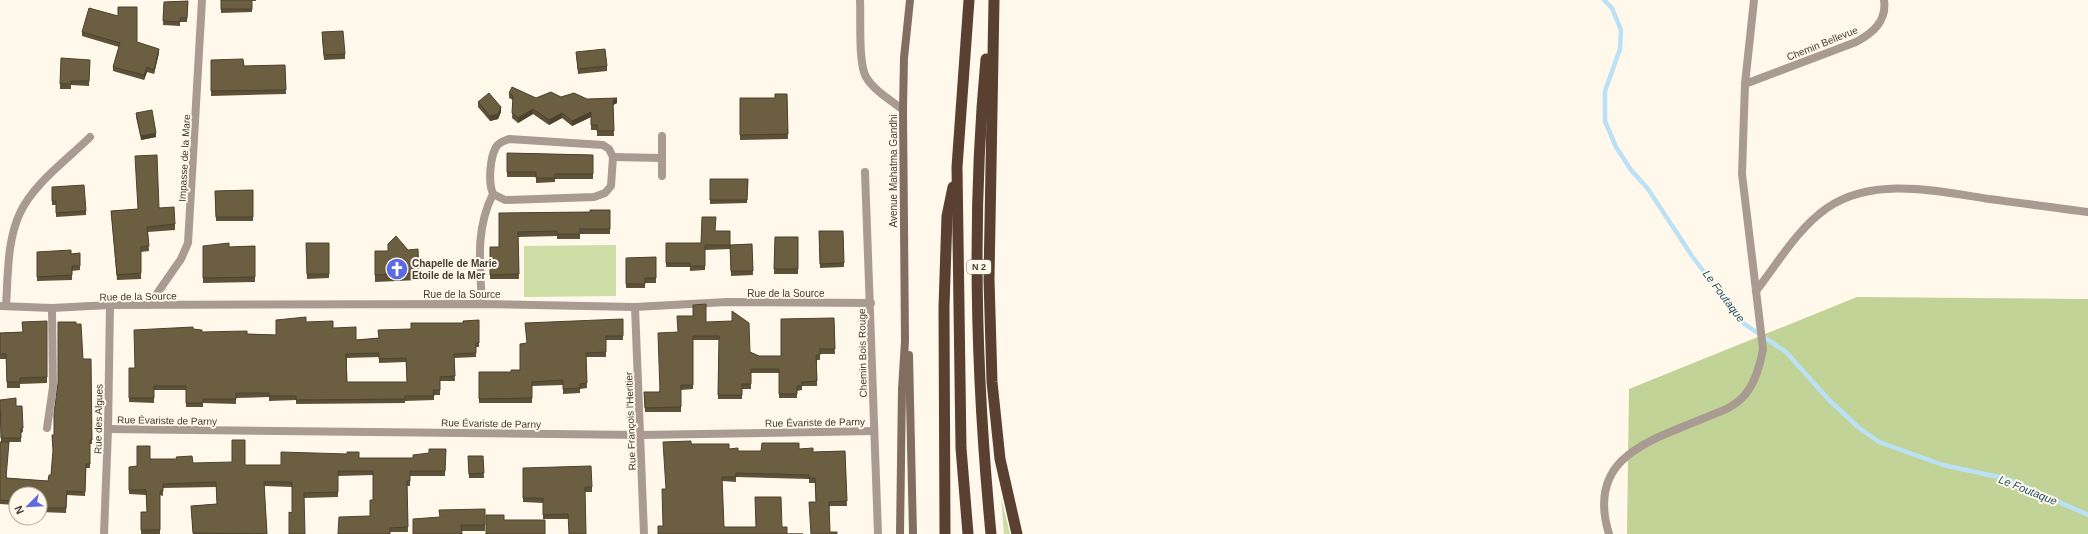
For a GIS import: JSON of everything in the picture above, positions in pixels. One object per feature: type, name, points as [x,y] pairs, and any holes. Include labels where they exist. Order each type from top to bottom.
[{"type":"highway","name":"N 2","points":[[968,534],[961,448],[957,167],[969,0]]},
{"type":"highway","name":"N 2","points":[[991,534],[983,452],[978,294],[979,208],[984,92],[993,0]]},
{"type":"highway","points":[[993,0],[989,279],[992,382],[1000,459],[1017,534]]},
{"type":"highway","points":[[945,534],[944,307],[946,232],[947,216],[957,167]]},
{"type":"main road","name":"Avenue Mahatma Gandhi","points":[[900,534],[902,389],[905,341],[903,110],[904,58],[910,0]]},
{"type":"main road","name":"Avenue Mahatma Gandhi","points":[[905,341],[909,356],[913,534]]},
{"type":"street","name":"Impasse de la Mare","points":[[149,305],[181,259],[188,244],[202,0]]},
{"type":"street","points":[[860,0],[862,60],[865,76],[875,88],[903,110]]},
{"type":"street","points":[[1609,534],[1603,506],[1604,492],[1616,467],[1634,450],[1656,438],[1727,409],[1742,398],[1753,383],[1760,366],[1762,346],[1760,323],[1742,174],[1745,84],[1754,0]]},
{"type":"street","name":"Chemin Bellevue","points":[[1745,84],[1856,42],[1868,35],[1882,20],[1885,9],[1884,0]]},
{"type":"street","points":[[662,136],[662,176]]},
{"type":"street","points":[[3,306],[12,242],[20,213],[37,188],[90,137]]},
{"type":"street","points":[[482,304],[479,249],[482,222],[493,194],[490,181],[494,153],[502,141],[509,139],[603,145],[609,149],[613,157],[611,186],[605,193],[594,197],[505,200],[493,194]]},
{"type":"street","points":[[613,157],[662,158]]},
{"type":"street","name":"Chemin Bois Rouge","points":[[865,172],[871,303],[878,534]]},
{"type":"street","points":[[1756,291],[1806,226],[1827,208],[1854,195],[1887,189],[1926,190],[2088,212]]},
{"type":"street","name":"Rue de la Source","points":[[3,306],[52,308],[110,305],[482,304],[635,307],[727,302],[871,303]]},
{"type":"street","name":"Rue des Algues","points":[[104,534],[108,429],[110,305]]},
{"type":"street","name":"Rue François l'Heritier","points":[[635,307],[644,534]]},
{"type":"street","points":[[47,428],[53,387],[52,308]]},
{"type":"street","name":"Rue Évariste de Parny","points":[[108,429],[640,435],[874,431]]},
{"type":"green space","points":[[616,245],[616,296],[524,297],[524,246]]},
{"type":"green space","points":[[1857,297],[2088,299],[2088,534],[1627,534],[1629,389]]},
{"type":"green space","points":[[1001,497],[1010,534],[1004,534]]},
{"type":"building","points":[[221,0],[252,0],[252,9],[221,9]]},
{"type":"building","points":[[188,1],[187,18],[180,18],[180,22],[163,21],[164,2]]},
{"type":"building","points":[[118,7],[137,7],[137,42],[159,49],[154,70],[147,67],[144,75],[113,67],[120,43],[82,32],[89,8],[118,16]]},
{"type":"building","points":[[343,31],[345,54],[324,55],[322,32]]},
{"type":"building","points":[[605,49],[607,66],[578,69],[576,52]]},
{"type":"building","points":[[61,58],[90,60],[89,81],[71,81],[71,84],[60,84]]},
{"type":"building","points":[[243,59],[244,66],[285,65],[286,90],[211,91],[211,60]]},
{"type":"building","points":[[512,87],[536,98],[551,92],[561,97],[574,93],[587,99],[617,98],[613,100],[614,131],[597,131],[597,125],[591,125],[591,112],[572,121],[562,113],[549,120],[533,109],[518,118],[512,113],[513,96],[509,93]]},
{"type":"building","points":[[489,93],[501,107],[498,114],[490,116],[478,102]]},
{"type":"building","points":[[775,94],[787,94],[788,134],[740,135],[740,98],[775,98]]},
{"type":"building","points":[[152,110],[156,133],[141,136],[136,113]]},
{"type":"building","points":[[507,153],[593,155],[593,174],[555,174],[555,178],[536,178],[536,172],[507,172]]},
{"type":"building","points":[[157,155],[159,208],[174,207],[175,224],[147,227],[149,246],[141,247],[141,273],[117,275],[111,211],[138,209],[135,156]]},
{"type":"building","points":[[710,179],[748,179],[747,200],[710,200]]},
{"type":"building","points":[[84,185],[86,211],[56,213],[56,201],[52,201],[52,187]]},
{"type":"building","points":[[253,190],[253,217],[216,217],[215,191]]},
{"type":"building","points":[[590,210],[610,210],[610,229],[580,229],[580,234],[557,234],[557,231],[518,232],[519,274],[490,275],[490,247],[499,247],[499,213],[590,212]]},
{"type":"building","points":[[702,217],[716,217],[715,231],[730,231],[730,245],[705,245],[705,266],[690,266],[690,263],[666,263],[666,243],[701,243]]},
{"type":"building","points":[[819,231],[843,231],[844,263],[820,264]]},
{"type":"building","name":"Chapelle de Marie Etoile de la Mer","points":[[396,236],[408,250],[418,249],[419,273],[375,275],[375,251],[388,251],[388,244]]},
{"type":"building","points":[[775,237],[798,237],[798,269],[774,269]]},
{"type":"building","points":[[229,243],[229,247],[255,246],[255,277],[203,278],[203,246]]},
{"type":"building","points":[[306,243],[329,243],[329,274],[307,274]]},
{"type":"building","points":[[752,244],[753,271],[731,271],[730,245]]},
{"type":"building","points":[[71,250],[71,254],[80,253],[80,266],[72,266],[72,275],[37,277],[37,252]]},
{"type":"building","points":[[656,257],[656,278],[645,278],[645,284],[626,284],[626,258]]},
{"type":"building","points":[[706,304],[706,322],[732,321],[732,311],[749,323],[750,352],[759,356],[781,356],[781,319],[834,318],[835,349],[820,349],[820,355],[816,355],[817,381],[802,382],[802,386],[797,386],[797,394],[779,394],[779,369],[751,369],[751,384],[742,384],[742,395],[718,395],[719,336],[693,336],[693,385],[681,385],[681,407],[645,408],[644,392],[660,392],[658,333],[678,332],[677,316],[693,316],[693,305]]},
{"type":"building","points":[[306,317],[306,322],[333,321],[333,328],[356,327],[356,340],[379,338],[378,330],[411,329],[411,323],[463,323],[463,321],[479,320],[479,343],[476,343],[476,353],[454,354],[455,376],[440,377],[440,390],[433,390],[434,396],[405,396],[405,399],[296,400],[296,396],[269,396],[269,393],[236,393],[236,399],[203,399],[203,403],[186,403],[186,386],[154,386],[154,398],[129,398],[129,368],[135,368],[134,330],[193,327],[193,329],[202,330],[202,332],[247,331],[247,334],[276,335],[276,320]],"holes":[[[379,353],[379,359],[406,358],[407,382],[347,382],[346,354]]]},
{"type":"building","points":[[623,319],[623,336],[606,336],[606,352],[586,353],[587,383],[580,384],[580,388],[563,389],[563,380],[532,382],[532,398],[479,399],[479,372],[511,372],[511,370],[520,370],[520,344],[527,343],[525,323]]},
{"type":"building","points":[[47,321],[47,377],[20,378],[20,382],[7,382],[6,354],[0,354],[0,333],[23,332],[22,322]]},
{"type":"building","points":[[58,322],[76,322],[76,324],[81,324],[83,359],[91,359],[92,440],[90,440],[90,464],[86,464],[85,492],[67,491],[66,508],[48,508],[48,486],[8,486],[8,501],[0,500],[0,442],[9,442],[6,478],[48,481],[49,475],[51,475],[53,450],[52,435],[54,435],[54,414],[58,383]]},
{"type":"building","points":[[16,398],[16,406],[22,406],[23,428],[21,429],[21,438],[1,438],[0,400]]},
{"type":"building","points":[[232,440],[245,440],[245,465],[281,465],[281,452],[347,454],[347,452],[359,452],[359,458],[413,458],[413,455],[429,453],[429,449],[446,449],[445,471],[410,471],[410,481],[407,481],[408,527],[390,528],[390,534],[338,534],[339,517],[370,516],[370,500],[373,500],[373,471],[338,471],[338,492],[304,493],[305,534],[289,534],[289,512],[292,513],[292,482],[264,482],[267,534],[193,533],[191,506],[217,504],[216,482],[163,484],[163,491],[160,491],[160,530],[141,530],[141,512],[147,512],[146,490],[129,490],[129,467],[137,466],[137,446],[150,446],[150,459],[177,459],[176,457],[192,456],[193,463],[232,462]]},
{"type":"building","points":[[691,441],[691,444],[729,444],[729,449],[738,448],[738,451],[761,451],[762,443],[799,443],[799,449],[813,448],[813,452],[845,451],[847,501],[829,502],[830,532],[837,532],[837,534],[811,534],[809,502],[816,502],[815,478],[809,478],[809,475],[736,473],[736,477],[722,477],[724,527],[756,527],[755,497],[781,497],[782,527],[787,527],[787,534],[658,534],[658,526],[663,526],[662,489],[666,489],[663,442]]},
{"type":"building","points":[[468,456],[483,456],[484,473],[469,474]]},
{"type":"building","points":[[591,466],[592,487],[585,487],[586,534],[569,534],[568,514],[543,515],[543,498],[523,498],[523,468]]},
{"type":"building","points":[[485,509],[485,525],[461,525],[462,534],[413,534],[413,519],[440,517],[439,510]]},
{"type":"building","points":[[486,515],[504,515],[504,520],[545,520],[545,534],[486,534]]},
{"type":"waterway","name":"Le Foutaque","points":[[1604,0],[1612,8],[1621,30],[1620,49],[1605,91],[1605,121],[1616,147],[1631,170],[1648,189],[1692,256],[1743,323],[1786,352],[1829,400],[1858,427],[1879,442],[1943,465],[2008,479],[2088,515]]},
{"type":"place","name":"Chapelle de Marie Etoile de la Mer","points":[[397,269]]}]
